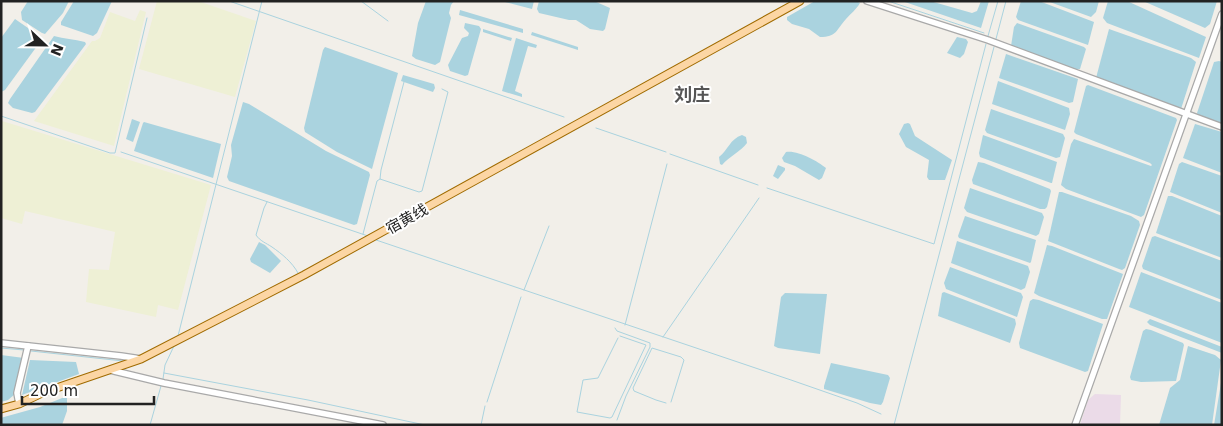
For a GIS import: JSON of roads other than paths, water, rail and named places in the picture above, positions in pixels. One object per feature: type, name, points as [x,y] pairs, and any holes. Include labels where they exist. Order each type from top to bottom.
[{"type":"main road","name":"宿黄线","points":[[1,409],[141,359],[304,275],[800,1]]},
{"type":"street","points":[[867,1],[988,40],[1222,127]]},
{"type":"street","points":[[1075,425],[1222,14]]},
{"type":"street","points":[[1,343],[141,359]]},
{"type":"street","points":[[18,404],[18,393],[28,346]]},
{"type":"street","points":[[110,370],[164,383],[383,425]]},
{"type":"water","points":[[28,1],[69,1],[63,13],[45,34],[22,20],[21,12]]},
{"type":"water","points":[[74,1],[112,1],[97,33],[93,36],[61,25]]},
{"type":"water","points":[[426,1],[454,1],[449,13],[451,18],[440,62],[435,65],[412,56],[418,23]]},
{"type":"water","points":[[501,1],[534,1],[532,9]]},
{"type":"water","points":[[539,1],[594,1],[610,8],[605,29],[603,31],[590,29],[576,20],[539,13],[537,9]]},
{"type":"water","points":[[815,1],[856,1],[860,3],[836,32],[830,36],[820,37],[809,29],[792,24],[787,20],[787,17]]},
{"type":"water","points":[[902,1],[930,1],[972,13],[977,11],[981,1],[989,1],[981,28]]},
{"type":"water","points":[[1021,1],[1039,1],[1094,22],[1088,45],[1018,20],[1016,17]]},
{"type":"water","points":[[1047,1],[1099,1],[1096,12],[1091,17]]},
{"type":"water","points":[[1108,1],[1127,1],[1206,37],[1199,58],[1107,23],[1103,18]]},
{"type":"water","points":[[1143,1],[1217,1],[1210,24],[1205,28]]},
{"type":"water","points":[[460,10],[523,29],[523,33],[459,15]]},
{"type":"water","points":[[15,19],[41,37],[40,42],[5,90],[1,92],[1,38]]},
{"type":"water","points":[[465,23],[479,26],[481,29],[468,75],[465,76],[450,71],[448,65],[462,38],[468,36],[469,33],[464,28]]},
{"type":"water","points":[[1017,23],[1084,47],[1086,49],[1080,69],[1075,69],[1011,46],[1014,27]]},
{"type":"water","points":[[483,29],[512,38],[511,41],[483,32]]},
{"type":"water","points":[[1109,29],[1191,58],[1196,62],[1181,109],[1096,78]]},
{"type":"water","points":[[532,32],[578,47],[578,50],[531,35]]},
{"type":"water","points":[[54,36],[85,42],[86,44],[35,112],[32,113],[13,108],[8,103],[10,99]]},
{"type":"water","points":[[957,37],[966,39],[968,42],[964,54],[960,58],[947,53]]},
{"type":"water","points":[[516,38],[537,45],[536,48],[528,46],[515,91],[522,94],[522,97],[502,91]]},
{"type":"water","points":[[325,47],[398,73],[372,169],[337,152],[305,132],[304,128]]},
{"type":"water","points":[[1006,54],[1078,79],[1073,102],[1069,103],[999,78]]},
{"type":"water","points":[[1214,62],[1222,62],[1222,125],[1197,113]]},
{"type":"water","points":[[403,75],[434,84],[435,88],[433,92],[401,81]]},
{"type":"water","points":[[998,81],[1069,108],[1070,114],[1065,130],[992,104]]},
{"type":"water","points":[[1088,85],[1177,120],[1144,215],[1141,217],[1066,189],[1061,185],[1071,144],[1074,139],[1152,165],[1074,132],[1086,86]]},
{"type":"water","points":[[243,102],[326,151],[369,172],[370,175],[357,224],[354,225],[229,181],[227,177],[232,156],[231,145]]},
{"type":"water","points":[[991,109],[1063,134],[1065,138],[1060,157],[1056,158],[987,133],[985,130]]},
{"type":"water","points":[[132,119],[140,122],[133,142],[126,139]]},
{"type":"water","points":[[144,122],[221,144],[213,178],[134,151]]},
{"type":"water","points":[[908,123],[915,136],[952,160],[945,180],[929,180],[927,177],[929,160],[906,147],[899,134],[904,124]]},
{"type":"water","points":[[1195,124],[1222,132],[1222,173],[1183,158]]},
{"type":"water","points":[[742,135],[746,137],[747,143],[722,165],[720,164],[719,157],[735,139]]},
{"type":"water","points":[[983,135],[1057,162],[1052,183],[980,157],[979,153]]},
{"type":"water","points":[[786,152],[802,154],[822,165],[826,168],[822,178],[819,180],[784,162],[782,158]]},
{"type":"water","points":[[978,162],[1050,189],[1047,207],[1040,209],[973,184],[972,180]]},
{"type":"water","points":[[1182,162],[1222,176],[1222,213],[1170,192],[1179,164]]},
{"type":"water","points":[[778,165],[785,168],[785,170],[778,179],[773,176]]},
{"type":"water","points":[[970,188],[1042,213],[1044,217],[1039,234],[1036,236],[967,212],[964,208]]},
{"type":"water","points":[[1059,192],[1131,216],[1139,221],[1140,225],[1125,268],[1119,269],[1048,241]]},
{"type":"water","points":[[1168,196],[1222,216],[1222,258],[1156,233]]},
{"type":"water","points":[[965,216],[1036,240],[1031,262],[959,238]]},
{"type":"water","points":[[1155,236],[1222,261],[1222,300],[1143,269],[1142,266],[1152,237]]},
{"type":"water","points":[[957,241],[1028,266],[1030,272],[1025,288],[1021,290],[951,263]]},
{"type":"water","points":[[259,242],[265,245],[281,261],[270,273],[251,262],[250,259]]},
{"type":"water","points":[[1047,245],[1123,274],[1107,319],[1102,319],[1034,293]]},
{"type":"water","points":[[950,267],[1021,293],[1023,297],[1017,317],[946,289],[944,283]]},
{"type":"water","points":[[1141,272],[1222,303],[1222,343],[1129,307]]},
{"type":"water","points":[[944,292],[1015,319],[1016,324],[1010,343],[938,316],[942,293]]},
{"type":"water","points":[[785,293],[827,294],[820,354],[774,346],[781,297]]},
{"type":"water","points":[[1033,299],[1103,324],[1088,371],[1085,372],[1020,348],[1019,343],[1030,301]]},
{"type":"water","points":[[1150,319],[1222,347],[1222,353],[1150,325],[1147,322]]},
{"type":"water","points":[[1146,329],[1183,343],[1176,381],[1141,382],[1131,380],[1130,377],[1143,331]]},
{"type":"water","points":[[1188,346],[1215,355],[1221,360],[1212,425],[1159,425],[1170,388],[1180,380]]},
{"type":"water","points":[[1,355],[24,358],[15,394],[8,400],[1,402]]},
{"type":"water","points":[[30,360],[76,362],[79,374],[22,395]]},
{"type":"water","points":[[831,363],[888,375],[890,378],[881,405],[824,389]]},
{"type":"water","points":[[1222,377],[1222,425],[1214,425]]},
{"type":"water","points":[[67,396],[67,411],[62,425],[1,425],[1,418],[40,407]]},
{"type":"waterway","points":[[229,1],[564,117]]},
{"type":"waterway","points":[[178,336],[262,1]]},
{"type":"waterway","points":[[361,1],[388,21]]},
{"type":"waterway","points":[[888,1],[984,33]]},
{"type":"waterway","points":[[988,36],[998,1]]},
{"type":"waterway","points":[[996,39],[1006,1]]},
{"type":"waterway","points":[[1,116],[110,153],[115,153],[147,18]]},
{"type":"waterway","points":[[767,188],[934,244],[986,44]]},
{"type":"waterway","points":[[894,425],[994,47]]},
{"type":"waterway","points":[[404,82],[380,179],[419,192],[422,191],[448,92],[442,89]]},
{"type":"waterway","points":[[596,128],[666,152]]},
{"type":"waterway","points":[[121,152],[368,236]]},
{"type":"waterway","points":[[670,154],[758,185]]},
{"type":"waterway","points":[[625,325],[667,164]]},
{"type":"waterway","points":[[363,234],[377,181],[380,179]]},
{"type":"waterway","points":[[663,337],[759,198]]},
{"type":"waterway","points":[[267,202],[256,235],[286,258],[298,273]]},
{"type":"waterway","points":[[524,290],[549,226]]},
{"type":"waterway","points":[[376,240],[791,380],[857,403],[881,414]]},
{"type":"waterway","points":[[487,402],[521,297]]},
{"type":"waterway","points":[[615,328],[617,331],[650,343],[650,347],[626,396],[617,420]]},
{"type":"waterway","points":[[618,338],[598,378],[583,380],[577,412],[612,417],[646,345],[620,336]]},
{"type":"waterway","points":[[163,379],[165,365],[174,346]]},
{"type":"waterway","points":[[1,348],[24,350]]},
{"type":"waterway","points":[[666,403],[634,391],[633,388],[652,348],[681,357],[684,360],[671,402]]},
{"type":"waterway","points":[[31,351],[123,361]]},
{"type":"waterway","points":[[164,373],[308,400],[425,425]]},
{"type":"waterway","points":[[150,425],[161,386]]},
{"type":"waterway","points":[[481,425],[485,406]]},
{"type":"district","name":"刘庄","points":[[692,94]]}]
